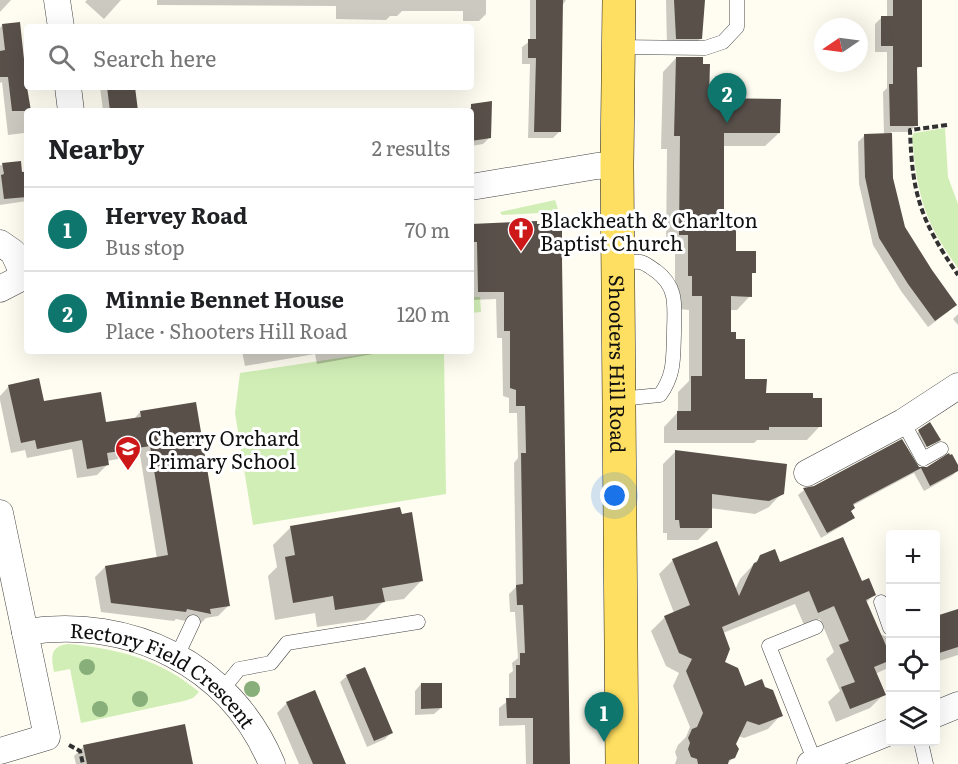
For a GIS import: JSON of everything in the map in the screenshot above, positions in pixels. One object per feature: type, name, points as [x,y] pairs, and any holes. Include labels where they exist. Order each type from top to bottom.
[{"type":"main road","name":"Shooters Hill Road","points":[[619,0],[616,165],[622,764]]},
{"type":"street","points":[[57,0],[61,24]]},
{"type":"street","points":[[68,90],[71,108]]},
{"type":"street","points":[[474,186],[597,166],[616,165]]},
{"type":"street","points":[[0,243],[13,252],[24,272]]},
{"type":"street","points":[[0,289],[24,277]]},
{"type":"street","points":[[807,474],[903,422],[958,386]]},
{"type":"street","points":[[0,513],[47,737],[0,752]]},
{"type":"street","name":"Rectory Field Crescent","points":[[26,632],[53,628],[85,628],[111,632],[141,640],[177,656],[188,662],[237,705],[256,730],[272,764]]},
{"type":"street","points":[[940,712],[958,705]]},
{"type":"street","points":[[812,763],[886,734]]},
{"type":"lane","points":[[617,47],[705,48],[723,42],[737,27],[737,0]]},
{"type":"lane","points":[[617,263],[639,262],[658,273],[667,280],[673,291],[674,307],[673,364],[670,382],[660,395],[618,399]]},
{"type":"lane","points":[[903,422],[923,459],[941,449]]},
{"type":"lane","points":[[881,602],[886,615]]},
{"type":"lane","points":[[177,656],[193,622]]},
{"type":"lane","points":[[222,690],[239,669],[271,663],[287,643],[418,622]]},
{"type":"lane","points":[[812,763],[769,646],[816,627]]},
{"type":"lane","points":[[922,746],[926,764]]},
{"type":"path","points":[[947,125],[910,130],[910,150],[916,193],[927,227],[958,275]]},
{"type":"green space","points":[[945,128],[948,177],[958,204],[958,268],[937,236],[924,207],[912,137],[914,133]]},
{"type":"green space","points":[[555,200],[559,212],[502,215],[500,212]]},
{"type":"green space","points":[[474,297],[480,297],[481,312],[474,313]]},
{"type":"green space","points":[[365,354],[444,354],[446,494],[253,525],[235,413],[240,373]]},
{"type":"green space","points":[[68,644],[104,649],[138,658],[170,672],[199,692],[193,698],[184,701],[81,723],[70,669],[54,672],[53,667],[53,653],[58,647]]},
{"type":"building","points":[[536,0],[563,0],[561,132],[534,132],[536,58],[528,58],[528,39],[536,39]]},
{"type":"building","points":[[674,0],[705,0],[702,39],[676,39]]},
{"type":"building","points":[[893,0],[922,0],[922,67],[917,67],[918,126],[890,126],[889,84],[893,84],[893,46],[881,46],[881,16],[893,16]]},
{"type":"building","points":[[20,22],[24,59],[24,90],[28,90],[30,108],[24,108],[24,111],[12,111],[8,77],[0,77],[0,51],[5,50],[2,24]]},
{"type":"building","points":[[676,57],[703,57],[703,64],[710,64],[709,98],[781,99],[780,133],[724,133],[724,222],[736,222],[736,251],[756,251],[756,273],[752,273],[752,297],[731,296],[731,332],[736,332],[736,339],[745,339],[745,379],[767,379],[766,393],[813,393],[813,398],[822,398],[822,427],[769,427],[769,430],[677,430],[677,411],[691,411],[691,376],[702,376],[702,296],[692,296],[692,276],[688,276],[688,235],[679,235],[680,136],[674,136]]},
{"type":"building","points":[[107,90],[135,90],[138,108],[110,108]]},
{"type":"building","points":[[492,101],[491,138],[474,141],[474,108],[471,108],[471,104]]},
{"type":"building","points":[[892,133],[893,178],[905,227],[957,305],[935,321],[879,238],[872,209],[865,177],[864,134]]},
{"type":"building","points":[[21,161],[22,172],[24,172],[24,197],[4,199],[2,163]]},
{"type":"building","points":[[537,221],[537,224],[562,224],[570,764],[533,764],[533,718],[507,718],[506,698],[516,698],[516,665],[520,665],[520,653],[525,653],[523,605],[517,605],[516,585],[523,584],[521,453],[526,453],[525,406],[516,406],[516,390],[510,388],[510,331],[504,331],[504,292],[478,292],[477,242],[474,242],[474,224]]},
{"type":"building","points":[[39,378],[44,401],[101,392],[106,422],[141,417],[140,411],[196,402],[230,606],[210,609],[211,614],[187,609],[186,612],[111,603],[105,566],[168,555],[150,446],[107,453],[109,465],[87,469],[82,440],[37,449],[35,440],[21,443],[8,385]]},
{"type":"building","points":[[930,422],[941,440],[927,447],[918,430]]},
{"type":"building","points":[[902,439],[919,467],[927,467],[949,453],[958,465],[958,471],[930,486],[921,468],[853,504],[855,508],[851,511],[855,518],[827,533],[803,488],[814,486]]},
{"type":"building","points":[[675,450],[787,464],[784,494],[769,501],[712,494],[712,528],[680,528],[679,520],[675,520]]},
{"type":"building","points":[[400,507],[402,514],[412,512],[423,581],[382,588],[385,602],[335,610],[333,596],[293,603],[285,557],[295,555],[290,526]]},
{"type":"building","points":[[843,537],[862,581],[869,578],[876,595],[866,600],[886,646],[886,662],[874,667],[886,695],[850,709],[841,687],[855,682],[839,645],[849,641],[834,606],[818,613],[809,591],[722,627],[730,649],[725,662],[738,668],[745,686],[762,679],[765,687],[773,690],[783,716],[759,725],[747,721],[736,744],[739,749],[735,758],[729,760],[728,764],[698,764],[697,759],[691,757],[688,749],[690,743],[688,738],[692,729],[697,727],[703,713],[686,671],[692,659],[679,653],[664,616],[690,605],[672,559],[717,541],[739,596],[760,555],[775,549],[780,562]]},
{"type":"building","points":[[958,609],[958,647],[940,653],[940,638],[940,615]]},
{"type":"building","points":[[365,667],[393,733],[374,741],[346,675]]},
{"type":"building","points":[[421,683],[442,683],[442,708],[421,709]]},
{"type":"building","points":[[315,690],[346,764],[313,764],[286,702]]},
{"type":"building","points":[[185,724],[193,764],[87,764],[83,745]]},
{"type":"place","name":"Minnie Bennet House","points":[[727,123]]},
{"type":"place","name":"Blackheath & Charlton Baptist Church","points":[[521,253]]},
{"type":"place","name":"Cherry Orchard Primary School","points":[[128,472]]},
{"type":"place","name":"Hervey Road","points":[[604,742]]}]
